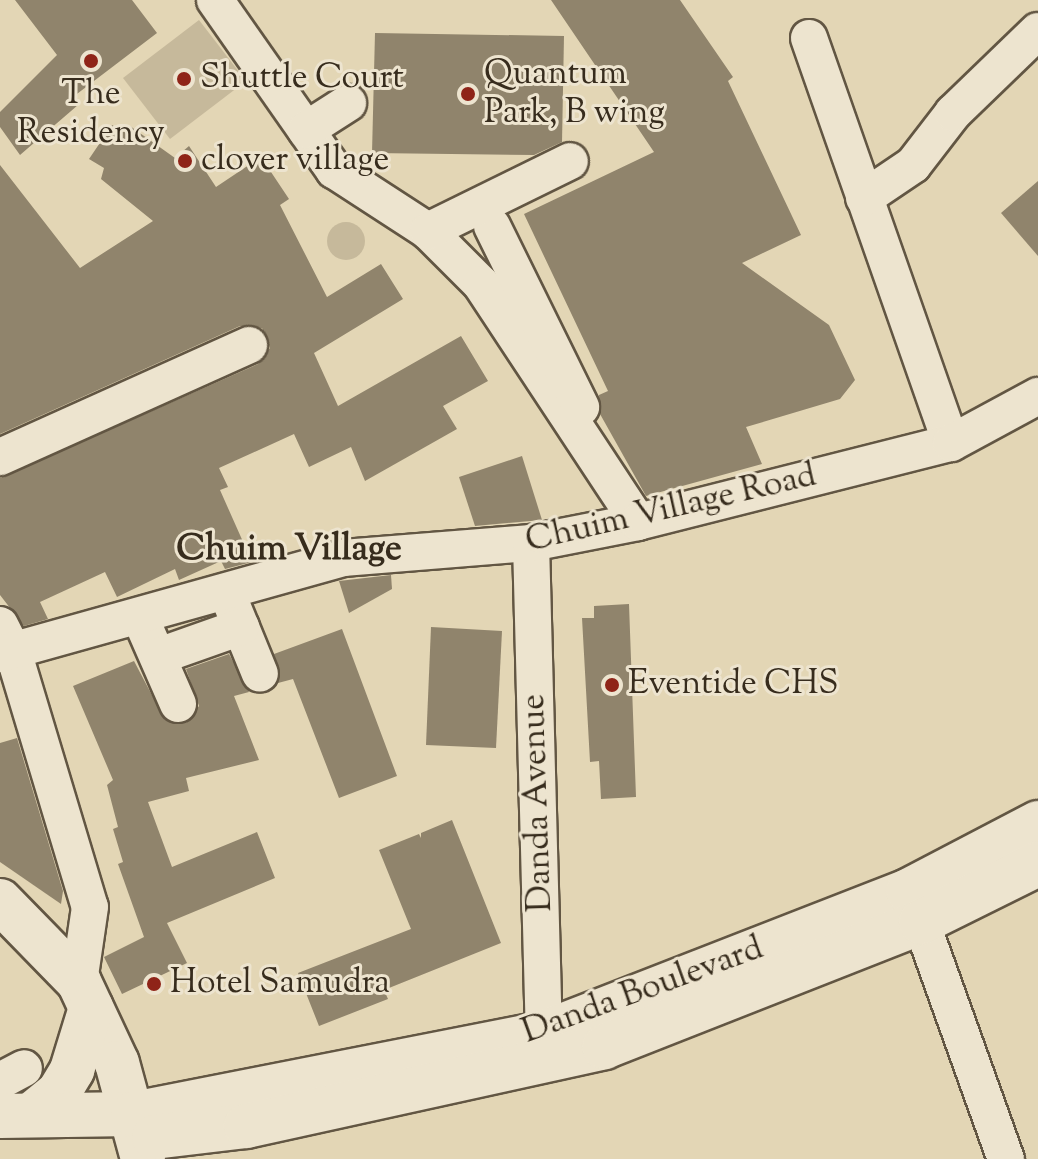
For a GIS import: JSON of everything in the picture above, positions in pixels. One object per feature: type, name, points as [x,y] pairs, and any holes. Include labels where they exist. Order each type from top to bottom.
[{"type":"main road","points":[[914,907],[1038,823]]},
{"type":"main road","points":[[138,1138],[378,1082],[549,1047],[914,907],[1038,864]]},
{"type":"main road","points":[[0,901],[85,995],[138,1138]]},
{"type":"main road","points":[[10,1125],[59,1092],[72,1070],[85,995]]},
{"type":"main road","points":[[10,1125],[138,1138],[246,1126],[378,1082]]},
{"type":"street","points":[[215,0],[334,170],[428,231],[481,284],[578,436],[638,522]]},
{"type":"street","points":[[864,198],[913,165],[953,113],[1038,31]]},
{"type":"street","points":[[809,38],[951,443]]},
{"type":"street","points":[[306,130],[348,103]]},
{"type":"street","points":[[428,231],[570,161]]},
{"type":"street","points":[[492,226],[578,397],[583,413],[578,436]]},
{"type":"street","points":[[0,457],[249,345]]},
{"type":"street","name":"Chuim Village Road","points":[[85,995],[90,907],[4,643],[140,617],[343,558],[531,543],[638,522],[951,443],[1038,396]]},
{"type":"street","name":"Danda Avenue","points":[[531,543],[549,1047]]},
{"type":"street","points":[[227,593],[260,674]]},
{"type":"street","points":[[140,617],[178,704]]},
{"type":"street","points":[[159,656],[241,627]]},
{"type":"street","points":[[914,907],[1006,1159]]},
{"type":"shaded area","name":"Shuttle Court","points":[[199,20],[246,81],[170,139],[123,78]]},
{"type":"shaded area","points":[[346,222],[360,227],[365,241],[360,255],[346,260],[332,255],[327,241],[332,227]]},
{"type":"building","name":"The Residency","points":[[15,0],[132,0],[157,33],[69,100],[78,105],[20,155],[0,127],[0,112],[57,55]]},
{"type":"building","points":[[551,0],[680,0],[733,77],[728,81],[801,235],[742,263],[829,325],[855,380],[840,399],[746,427],[762,464],[646,496],[600,414],[599,395],[608,391],[524,214],[654,152]]},
{"type":"building","name":"Quantum Park, B wing","points":[[375,33],[564,36],[562,142],[534,155],[372,153]]},
{"type":"building","points":[[112,125],[124,132],[130,126],[175,158],[189,146],[216,187],[261,157],[289,199],[280,205],[327,297],[381,264],[403,299],[314,353],[338,406],[461,336],[488,381],[443,406],[457,429],[365,481],[351,447],[309,467],[294,434],[219,468],[228,487],[220,490],[252,562],[225,569],[221,561],[179,580],[175,569],[117,597],[105,572],[40,602],[48,619],[24,626],[0,595],[0,478],[258,364],[270,348],[262,328],[240,326],[0,434],[0,165],[80,268],[153,221],[101,179],[104,168],[89,159]]},
{"type":"building","points":[[1038,181],[1038,256],[1001,213]]},
{"type":"building","points":[[522,456],[542,520],[475,526],[459,477]]},
{"type":"building","points":[[391,575],[392,589],[349,613],[339,581]]},
{"type":"building","name":"Eventide CHS","points":[[629,604],[636,797],[601,799],[599,761],[590,762],[582,618],[594,618],[594,606]]},
{"type":"building","points":[[431,627],[502,631],[496,748],[426,745]]},
{"type":"building","points":[[342,629],[397,776],[339,798],[293,679],[278,683],[274,654]]},
{"type":"building","points":[[229,654],[249,692],[234,696],[259,760],[186,778],[189,791],[148,802],[172,867],[257,832],[275,878],[167,923],[187,963],[122,994],[104,957],[144,937],[118,864],[123,862],[113,829],[118,827],[107,785],[113,780],[73,686],[134,661],[165,720],[186,723],[199,706],[186,669]]},
{"type":"building","points":[[17,738],[63,891],[61,904],[0,862],[0,743]]},
{"type":"building","points":[[452,820],[501,943],[384,990],[388,999],[319,1026],[298,973],[411,929],[379,850],[419,834],[421,838],[421,833]]},
{"type":"place","name":"The Residency","points":[[91,61]]},
{"type":"place","name":"Shuttle Court","points":[[184,79]]},
{"type":"place","name":"Quantum Park, B wing","points":[[468,94]]},
{"type":"place","name":"clover village","points":[[185,161]]},
{"type":"place","name":"Eventide CHS","points":[[612,685]]},
{"type":"place","name":"Hotel Samudra","points":[[154,984]]},
{"type":"district","name":"Chuim Village","points":[[289,551]]}]
